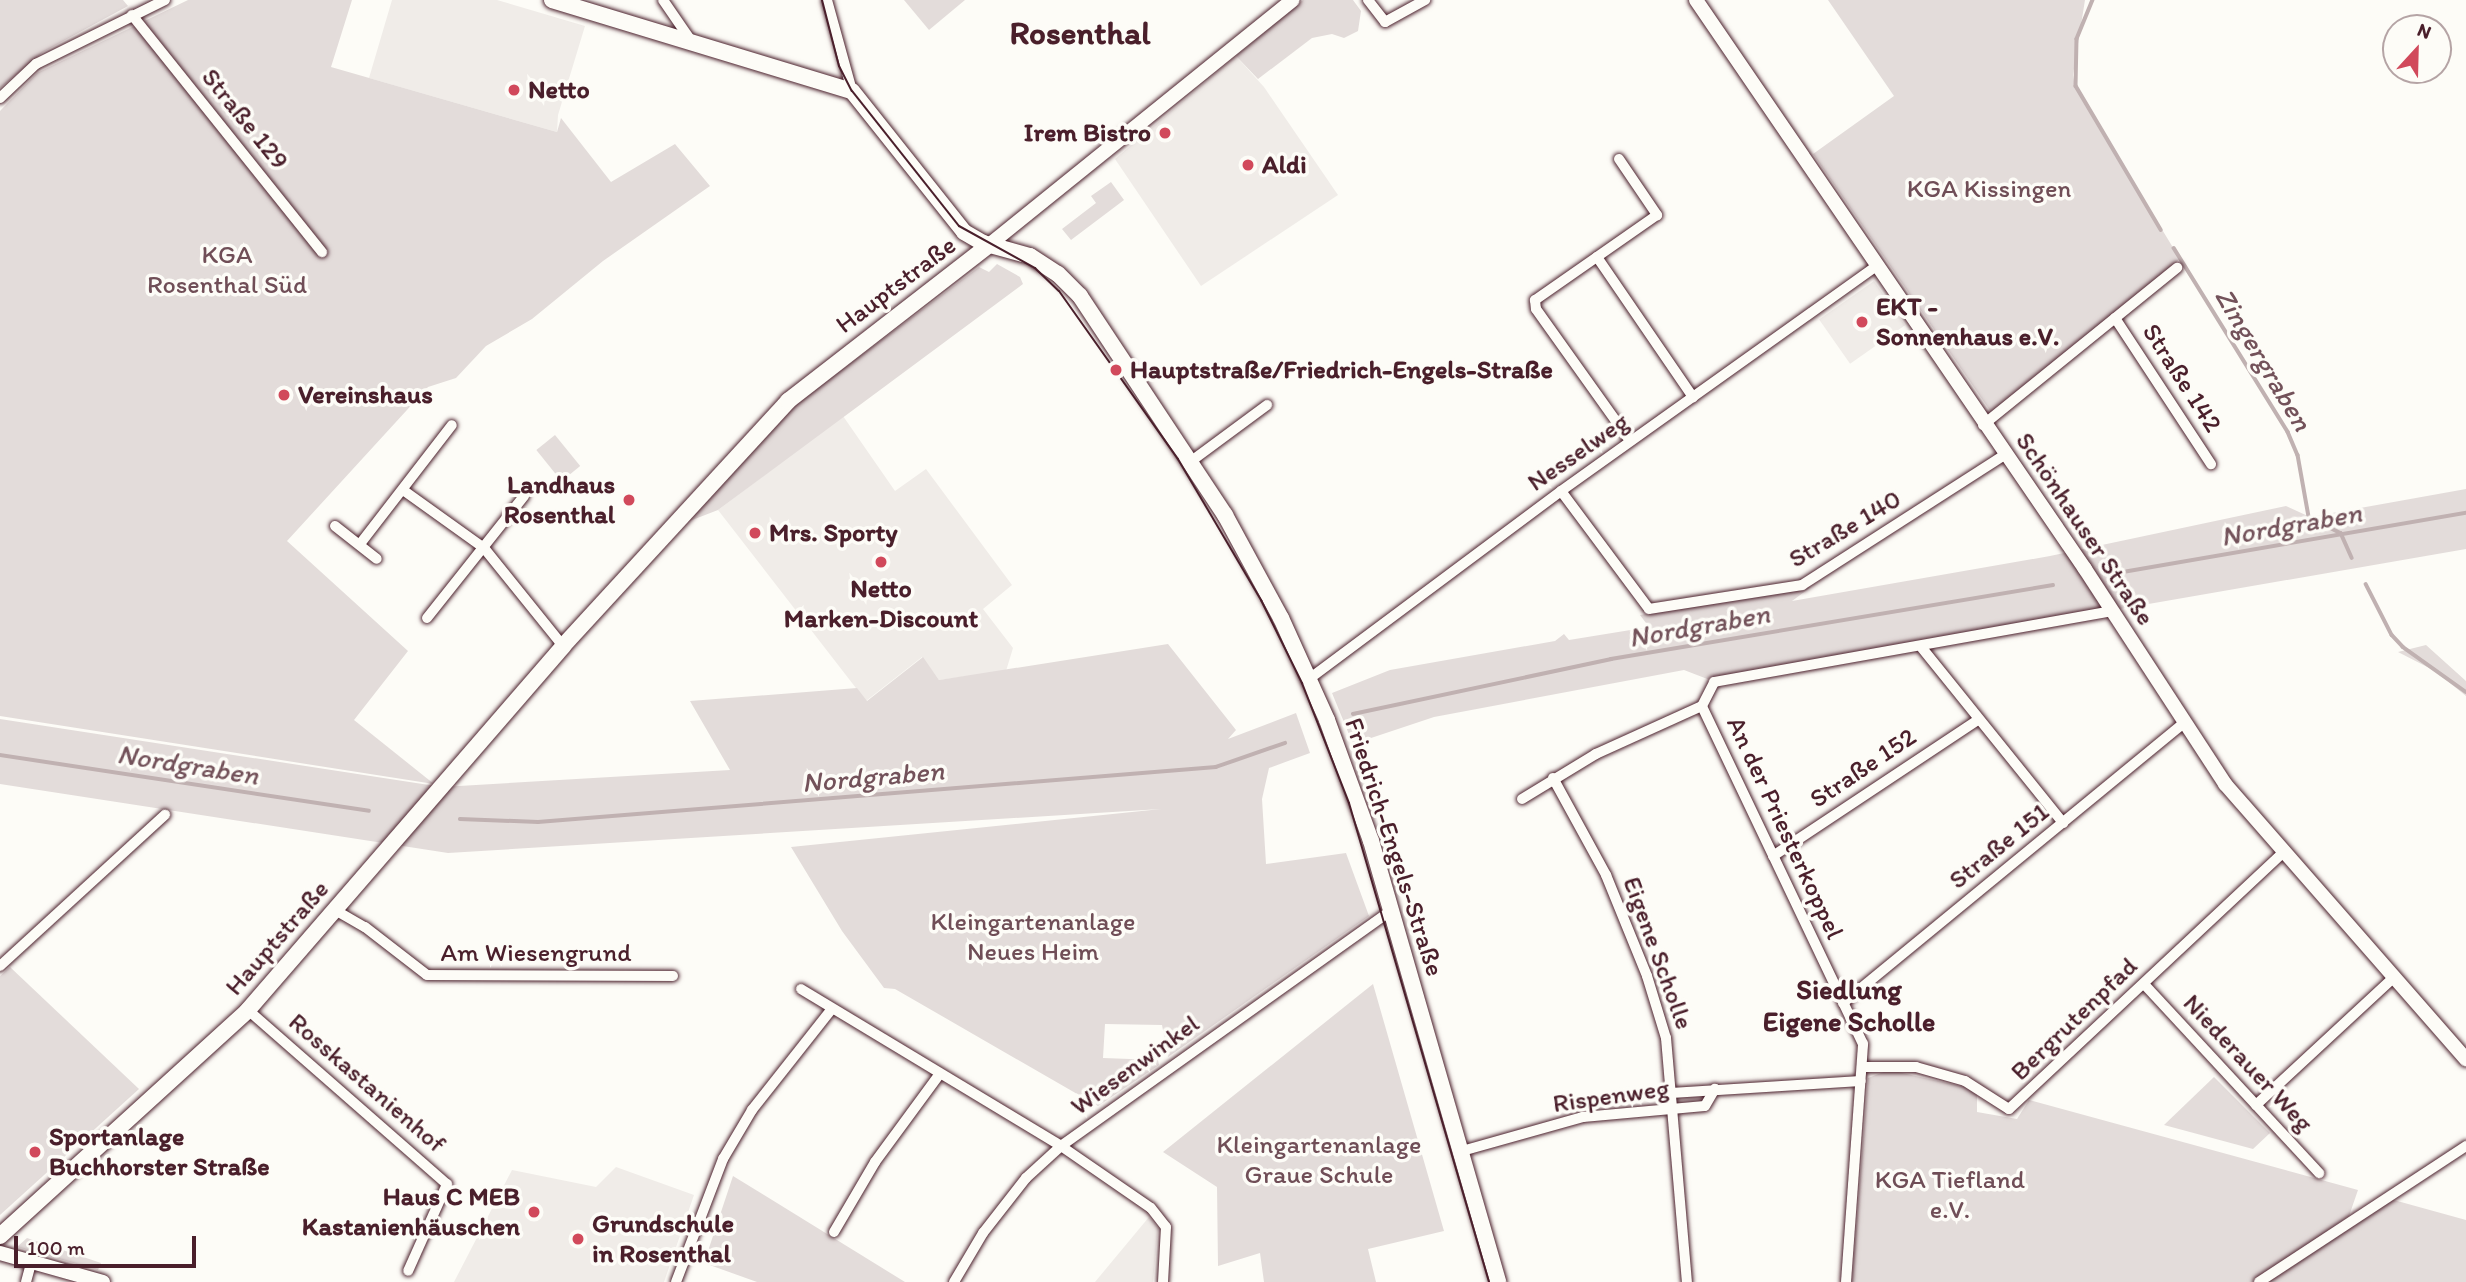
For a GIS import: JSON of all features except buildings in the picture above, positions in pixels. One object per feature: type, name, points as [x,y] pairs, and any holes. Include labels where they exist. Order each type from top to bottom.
[{"type":"main road","points":[[552,0],[852,91]]},
{"type":"main road","name":"Friedrich-Engels-Straße","points":[[852,91],[964,232],[989,245],[1027,254],[1065,280],[1190,462],[1262,582],[1309,679],[1351,782],[1462,1151],[1498,1282]]},
{"type":"main road","name":"Hauptstraße","points":[[0,1236],[248,1010],[563,646],[788,401],[989,245]]},
{"type":"street","points":[[0,98],[36,64],[165,0]]},
{"type":"street","points":[[663,0],[692,42]]},
{"type":"street","points":[[827,0],[852,91]]},
{"type":"street","name":"Hauptstraße","points":[[989,245],[1293,0]]},
{"type":"street","points":[[1368,0],[1385,22],[1426,0]]},
{"type":"street","name":"Schönhauser Straße","points":[[1696,0],[2112,611],[2225,784],[2466,1059]]},
{"type":"street","name":"Straße 129","points":[[132,15],[322,252]]},
{"type":"street","points":[[1619,159],[1657,215],[1539,296],[1536,309],[1630,441]]},
{"type":"street","points":[[1597,257],[1693,397]]},
{"type":"street","name":"Nesselweg","points":[[1309,679],[1561,491],[1876,267]]},
{"type":"street","points":[[1983,425],[2177,268]]},
{"type":"street","name":"Straße 142","points":[[2115,318],[2211,464]]},
{"type":"street","points":[[1190,462],[1268,405]]},
{"type":"street","points":[[360,544],[452,425]]},
{"type":"street","name":"Straße 140","points":[[1561,491],[1649,609],[1801,585],[2006,454]]},
{"type":"street","points":[[403,490],[484,548],[563,646]]},
{"type":"street","points":[[427,618],[524,496]]},
{"type":"street","points":[[335,527],[377,559]]},
{"type":"street","points":[[2063,823],[1922,648],[2112,611]]},
{"type":"street","name":"An der Priesterkoppel","points":[[1846,1282],[1863,1044],[1702,706],[1714,682],[1922,648]]},
{"type":"street","points":[[1522,799],[1553,778],[1702,706]]},
{"type":"street","name":"Straße 152","points":[[1773,856],[1979,719]]},
{"type":"street","name":"Straße 151","points":[[1843,1003],[2183,723]]},
{"type":"street","name":"Eigene Scholle","points":[[1553,778],[1606,875],[1647,976],[1666,1038],[1687,1282]]},
{"type":"street","points":[[0,965],[165,815]]},
{"type":"street","name":"Bergrutenpfad","points":[[1863,1067],[1905,1066],[1953,1078],[1981,1088],[2000,1107],[2009,1109],[2284,852]]},
{"type":"street","name":"Am Wiesengrund","points":[[335,910],[375,934],[428,975],[673,976]]},
{"type":"street","name":"Wiesenwinkel","points":[[1163,1282],[1166,1227],[1161,1217],[1060,1146],[1391,911]]},
{"type":"street","points":[[2256,1105],[2394,977]]},
{"type":"street","name":"Niederauer Weg","points":[[2144,984],[2319,1173]]},
{"type":"street","points":[[800,989],[1060,1146],[1009,1200],[954,1282]]},
{"type":"street","name":"Rosskastanienhof","points":[[248,1010],[447,1184],[408,1271]]},
{"type":"street","points":[[676,1282],[723,1159],[752,1110],[831,1010]]},
{"type":"street","points":[[834,1232],[875,1162],[939,1075]]},
{"type":"street","name":"Rispenweg","points":[[1671,1093],[1861,1082]]},
{"type":"street","name":"Rispenweg","points":[[1462,1151],[1583,1117],[1705,1106],[1713,1098],[1715,1089]]},
{"type":"street","points":[[2259,1282],[2466,1146]]},
{"type":"street","points":[[0,1253],[103,1282]]},
{"type":"street","points":[[26,1282],[31,1263]]},
{"type":"shaded area","points":[[392,0],[497,0],[585,26],[558,115],[557,132],[369,78]]},
{"type":"shaded area","points":[[1236,56],[1264,87],[1338,195],[1201,286],[1115,159]]},
{"type":"shaded area","name":"EKT - Sonnenhaus e.V.","points":[[1874,281],[1905,325],[1850,364],[1819,319]]},
{"type":"shaded area","points":[[843,416],[895,491],[926,469],[1012,585],[983,609],[1013,648],[1006,671],[939,680],[922,657],[866,701],[718,510]]},
{"type":"shaded area","name":"Grundschule in Rosenthal","points":[[616,1167],[694,1195],[664,1282],[454,1282],[512,1170],[596,1187]]},
{"type":"shaded area","points":[[1149,1217],[1158,1228],[1153,1282],[1095,1282]]},
{"type":"green space","points":[[0,0],[123,0],[128,6],[43,52],[0,88]]},
{"type":"green space","name":"KGA Rosenthal Süd","points":[[188,0],[352,0],[331,67],[557,132],[561,118],[611,182],[675,144],[710,186],[603,261],[532,319],[486,346],[456,378],[428,387],[287,541],[408,651],[354,720],[434,784],[0,716],[0,111],[37,73]]},
{"type":"green space","points":[[904,0],[965,0],[929,30]]},
{"type":"green space","points":[[1303,0],[1353,0],[1361,11],[1358,31],[1344,38],[1332,34],[1312,38],[1258,79],[1236,56]]},
{"type":"green space","name":"KGA Kissingen","points":[[1828,0],[2085,0],[2073,75],[2075,87],[2180,259],[1991,412],[1813,154],[1894,96]]},
{"type":"green space","points":[[1111,182],[1124,200],[1071,240],[1062,229],[1096,203],[1091,196]]},
{"type":"green space","points":[[997,264],[1020,277],[1023,284],[718,510],[687,522],[787,411],[979,267],[989,272]]},
{"type":"green space","points":[[555,435],[580,466],[562,481],[536,450]]},
{"type":"green space","points":[[2466,489],[2466,549],[1710,680],[1684,670],[1434,717],[1353,744],[1332,693],[1390,670],[1555,641],[1564,634],[1569,640],[1649,627],[1640,615],[1811,587],[1792,601],[2050,556],[2286,506],[2310,517]]},
{"type":"green space","name":"Kleingartenanlage Neues Heim","points":[[1168,644],[1236,730],[1228,739],[1296,713],[1310,753],[1269,768],[1262,799],[1266,864],[1346,853],[1369,916],[1168,1057],[1162,1025],[1105,1024],[1103,1058],[1158,1060],[1159,1065],[1098,1106],[895,989],[884,988],[842,931],[791,847],[1161,809],[448,853],[0,784],[0,719],[442,787],[730,770],[690,701],[857,688],[867,701],[923,657],[939,680]]},
{"type":"green space","points":[[2426,645],[2466,681],[2466,696],[2435,671],[2398,652]]},
{"type":"green space","name":"Sportanlage Buchhorster Straße","points":[[10,967],[139,1089],[0,1215],[0,976]]},
{"type":"green space","name":"Kleingartenanlage Graue Schule","points":[[1373,984],[1444,1231],[1368,1249],[1376,1282],[1264,1282],[1260,1253],[1218,1266],[1217,1187],[1163,1152]]},
{"type":"green space","name":"KGA Tiefland e.V.","points":[[1889,1070],[1965,1087],[1977,1093],[1977,1112],[2017,1119],[2029,1100],[2358,1190],[2349,1216],[2254,1282],[1852,1282],[1868,1078]]},
{"type":"green space","points":[[2214,1077],[2270,1133],[2253,1149],[2164,1125]]},
{"type":"green space","points":[[733,1176],[905,1282],[757,1282],[704,1263]]},
{"type":"green space","points":[[2390,1199],[2466,1220],[2466,1282],[2265,1282]]},
{"type":"green space","points":[[27,1238],[101,1263],[98,1270],[17,1247]]},
{"type":"waterway","points":[[2093,0],[2077,39],[2076,86],[2161,230]]},
{"type":"waterway","name":"Zingergraben","points":[[2174,248],[2288,432],[2298,455],[2309,517],[2341,533],[2352,558]]},
{"type":"waterway","name":"Nordgraben","points":[[2123,572],[2466,513]]},
{"type":"waterway","name":"Zingergraben","points":[[2366,584],[2392,635],[2403,647],[2466,692]]},
{"type":"waterway","name":"Nordgraben","points":[[1353,714],[1611,659],[2053,585]]},
{"type":"waterway","name":"Nordgraben","points":[[460,819],[538,822],[1216,767],[1285,743]]},
{"type":"waterway","name":"Nordgraben","points":[[0,755],[369,811]]},
{"type":"tram line","points":[[822,0],[839,66],[852,91],[959,226],[1035,268],[1059,291],[1178,459],[1261,600],[1302,683],[1349,803],[1489,1282]]},
{"type":"place","name":"Netto","points":[[514,90]]},
{"type":"place","name":"Irem Bistro","points":[[1165,133]]},
{"type":"place","name":"Aldi","points":[[1248,165]]},
{"type":"place","name":"EKT - Sonnenhaus e.V.","points":[[1862,322]]},
{"type":"place","name":"Hauptstraße/Friedrich-Engels-Straße","points":[[1116,370]]},
{"type":"place","name":"Vereinshaus","points":[[284,395]]},
{"type":"place","name":"Landhaus Rosenthal","points":[[629,500]]},
{"type":"place","name":"Mrs. Sporty","points":[[755,533]]},
{"type":"place","name":"Netto Marken-Discount","points":[[881,562]]},
{"type":"place","name":"Sportanlage Buchhorster Straße","points":[[35,1152]]},
{"type":"place","name":"Haus C MEB Kastanienhäuschen","points":[[534,1212]]},
{"type":"place","name":"Grundschule in Rosenthal","points":[[578,1239]]},
{"type":"district","name":"Rosenthal","points":[[1080,33]]},
{"type":"district","name":"Siedlung Eigene Scholle","points":[[1849,1005]]}]
